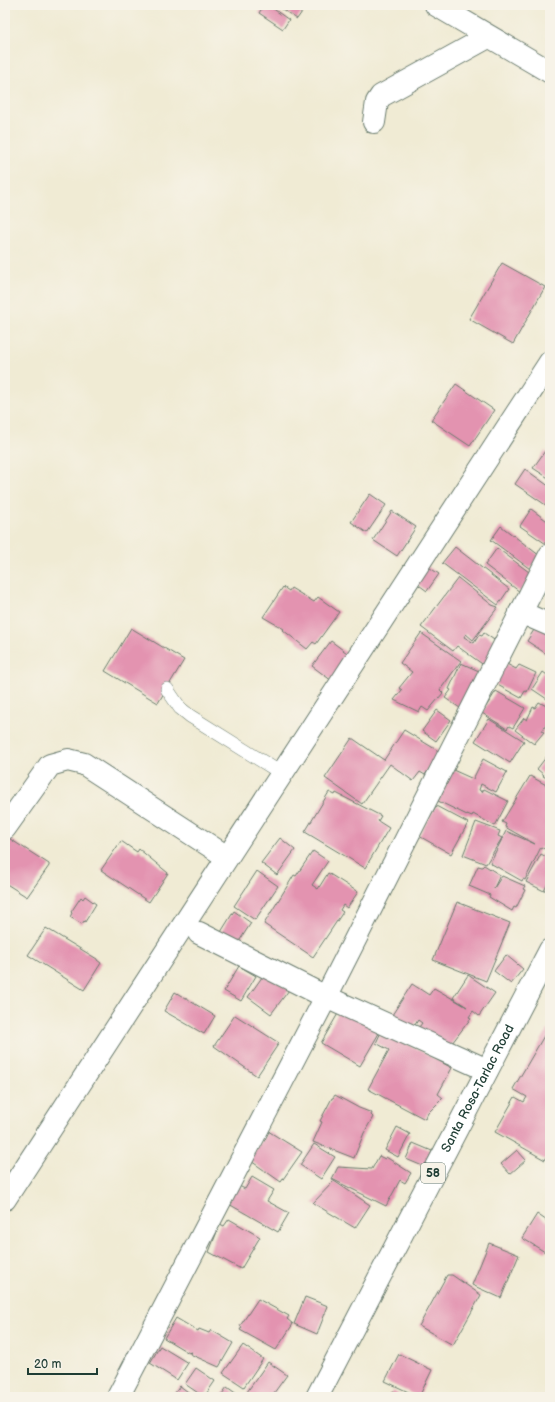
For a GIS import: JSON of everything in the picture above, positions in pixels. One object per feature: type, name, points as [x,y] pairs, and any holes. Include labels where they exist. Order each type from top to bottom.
[{"type":"main road","points":[[436,5],[488,37],[550,72]]},
{"type":"main road","points":[[374,122],[377,102],[381,96],[488,37]]},
{"type":"main road","points":[[5,1199],[550,362]]},
{"type":"main road","points":[[118,1397],[326,997],[550,555]]},
{"type":"main road","points":[[520,612],[550,625]]},
{"type":"main road","points":[[5,828],[50,765],[68,760],[84,764],[227,857]]},
{"type":"main road","points":[[199,933],[326,997],[487,1070]]},
{"type":"main road","name":"Santa Rosa-Tarlac Road","points":[[317,1397],[550,950]]},
{"type":"lane","points":[[167,689],[180,708],[190,716],[281,773]]},
{"type":"building","points":[[264,5],[268,5],[289,20],[283,29],[259,13]]},
{"type":"building","points":[[276,5],[307,5],[297,19]]},
{"type":"building","points":[[502,263],[545,287],[513,344],[469,319]]},
{"type":"building","points":[[456,384],[494,410],[470,446],[431,420]]},
{"type":"building","points":[[545,451],[550,455],[550,479],[533,468]]},
{"type":"building","points":[[525,469],[550,487],[550,508],[515,484]]},
{"type":"building","points":[[370,494],[386,505],[367,533],[351,522]]},
{"type":"building","points":[[531,509],[550,523],[549,546],[520,526]]},
{"type":"building","points":[[392,511],[416,527],[397,556],[373,540]]},
{"type":"building","points":[[501,526],[540,556],[530,569],[491,540]]},
{"type":"building","points":[[455,547],[509,589],[498,605],[442,563]]},
{"type":"building","points":[[497,548],[533,575],[520,592],[485,565]]},
{"type":"building","points":[[424,564],[439,574],[427,591],[412,580]]},
{"type":"building","points":[[458,578],[492,605],[498,607],[473,640],[466,634],[464,637],[474,643],[479,635],[482,636],[484,633],[500,644],[485,666],[457,646],[453,651],[421,627]]},
{"type":"building","points":[[283,587],[289,591],[291,588],[314,602],[318,597],[339,612],[316,644],[313,642],[307,649],[283,630],[284,629],[263,617]]},
{"type":"building","points":[[539,622],[550,630],[550,652],[548,655],[527,641]]},
{"type":"building","points":[[131,628],[184,660],[158,703],[105,671]]},
{"type":"building","points":[[421,633],[461,661],[440,690],[443,693],[428,711],[422,707],[419,712],[394,700],[402,690],[399,688],[412,672],[400,663]]},
{"type":"building","points":[[331,641],[351,656],[332,681],[312,666]]},
{"type":"building","points":[[461,663],[479,671],[460,708],[445,698],[451,690],[449,689]]},
{"type":"building","points":[[505,663],[516,669],[519,665],[536,673],[527,692],[525,691],[521,698],[494,683]]},
{"type":"building","points":[[543,672],[550,677],[550,694],[547,699],[532,689]]},
{"type":"building","points":[[496,691],[525,708],[513,728],[509,726],[507,729],[482,713]]},
{"type":"building","points":[[539,702],[550,708],[550,719],[542,731],[544,732],[534,744],[515,730],[524,718],[527,720],[533,707],[535,708]]},
{"type":"building","points":[[437,710],[451,720],[436,741],[422,731]]},
{"type":"building","points":[[489,719],[524,741],[510,763],[475,741]]},
{"type":"building","points":[[404,730],[440,752],[425,775],[420,772],[413,781],[390,764],[362,804],[325,778],[352,738],[384,760]]},
{"type":"building","points":[[550,752],[550,780],[543,776],[544,775],[537,769]]},
{"type":"building","points":[[483,759],[507,772],[496,792],[481,784],[479,790],[482,792],[484,789],[508,801],[495,826],[473,814],[472,816],[467,815],[438,801],[453,770],[473,779]]},
{"type":"building","points":[[530,776],[550,787],[550,852],[541,847],[525,880],[523,879],[522,881],[490,863],[506,831],[535,844],[505,827],[506,824],[502,822]]},
{"type":"building","points":[[329,792],[335,795],[336,793],[381,816],[378,821],[389,828],[365,868],[305,832]]},
{"type":"building","points":[[436,806],[468,823],[451,854],[419,836]]},
{"type":"building","points":[[476,822],[500,831],[498,836],[502,838],[486,864],[463,855]]},
{"type":"building","points":[[7,837],[49,864],[27,897],[5,883],[5,840]]},
{"type":"building","points":[[280,838],[295,850],[277,875],[261,863]]},
{"type":"building","points":[[121,841],[137,852],[139,849],[168,873],[149,902],[101,870]]},
{"type":"building","points":[[313,851],[328,861],[312,885],[318,889],[328,873],[358,892],[347,908],[343,905],[340,910],[343,912],[313,957],[264,924],[294,875],[296,876]]},
{"type":"building","points":[[541,854],[550,859],[550,879],[544,891],[526,882]]},
{"type":"building","points":[[484,865],[500,875],[494,888],[502,876],[525,886],[523,889],[525,890],[516,908],[514,907],[512,911],[489,897],[490,895],[469,886],[478,866],[482,867]]},
{"type":"building","points":[[257,871],[278,886],[255,920],[234,906]]},
{"type":"building","points":[[85,896],[96,904],[85,922],[84,921],[82,924],[70,917],[71,912],[81,897],[83,899]]},
{"type":"building","points":[[457,902],[510,923],[486,981],[433,960]]},
{"type":"building","points":[[234,911],[251,923],[238,943],[221,932]]},
{"type":"building","points":[[46,928],[97,959],[101,963],[84,990],[28,955]]},
{"type":"building","points":[[506,955],[523,969],[511,984],[494,971]]},
{"type":"building","points":[[239,966],[256,976],[241,1001],[224,991]]},
{"type":"building","points":[[265,973],[289,990],[271,1014],[248,997]]},
{"type":"building","points":[[468,975],[495,993],[479,1016],[473,1011],[469,1017],[471,1018],[446,1051],[417,1030],[422,1023],[418,1020],[413,1028],[392,1015],[412,984],[429,995],[434,988],[467,1007],[453,998]]},
{"type":"building","points":[[175,992],[215,1016],[204,1034],[164,1011]]},
{"type":"building","points":[[343,1005],[382,1028],[360,1066],[321,1043]]},
{"type":"building","points":[[235,1015],[279,1043],[257,1076],[214,1046]]},
{"type":"building","points":[[548,1029],[550,1031],[550,1152],[545,1160],[495,1132],[515,1097],[524,1102],[527,1097],[513,1089]]},
{"type":"building","points":[[382,1030],[452,1068],[438,1094],[443,1098],[428,1113],[425,1119],[368,1089],[389,1050],[376,1043]]},
{"type":"building","points":[[335,1095],[372,1113],[371,1115],[373,1117],[364,1133],[354,1158],[313,1142],[322,1122],[320,1121]]},
{"type":"building","points":[[397,1127],[410,1134],[398,1157],[385,1150]]},
{"type":"building","points":[[268,1131],[302,1152],[281,1182],[248,1159]]},
{"type":"building","points":[[413,1143],[432,1151],[425,1167],[406,1159]]},
{"type":"building","points":[[314,1144],[335,1157],[321,1179],[300,1165]]},
{"type":"building","points":[[517,1150],[526,1160],[510,1174],[501,1164]]},
{"type":"building","points":[[379,1156],[385,1159],[386,1157],[411,1173],[405,1183],[400,1180],[386,1206],[332,1179],[338,1167],[372,1169]]},
{"type":"building","points":[[252,1177],[274,1190],[267,1201],[289,1213],[278,1232],[227,1203],[237,1185],[245,1189]]},
{"type":"building","points":[[334,1181],[370,1205],[355,1228],[313,1203]]},
{"type":"building","points":[[537,1214],[550,1223],[550,1243],[545,1252],[522,1238]]},
{"type":"building","points":[[229,1219],[260,1237],[241,1269],[209,1252],[220,1224],[224,1226]]},
{"type":"building","points":[[489,1243],[519,1255],[501,1298],[472,1285]]},
{"type":"building","points":[[447,1275],[452,1275],[481,1295],[453,1345],[419,1326]]},
{"type":"building","points":[[305,1297],[328,1306],[317,1334],[294,1324]]},
{"type":"building","points":[[258,1299],[289,1316],[287,1319],[293,1324],[276,1350],[240,1330],[242,1327],[240,1326]]},
{"type":"building","points":[[176,1318],[198,1331],[199,1329],[209,1333],[211,1330],[233,1343],[219,1367],[190,1354],[191,1351],[189,1353],[164,1338]]},
{"type":"building","points":[[243,1345],[263,1359],[244,1387],[223,1373]]},
{"type":"building","points":[[160,1346],[188,1363],[177,1380],[150,1363]]},
{"type":"building","points":[[399,1354],[432,1370],[419,1397],[385,1381]]},
{"type":"building","points":[[268,1362],[287,1375],[271,1397],[254,1397],[247,1392]]},
{"type":"building","points":[[196,1368],[215,1381],[204,1397],[185,1384]]},
{"type":"building","points":[[180,1386],[195,1397],[172,1397]]},
{"type":"building","points":[[227,1387],[241,1397],[220,1397]]},
{"type":"building","points":[[393,1391],[402,1397],[389,1397]]}]
